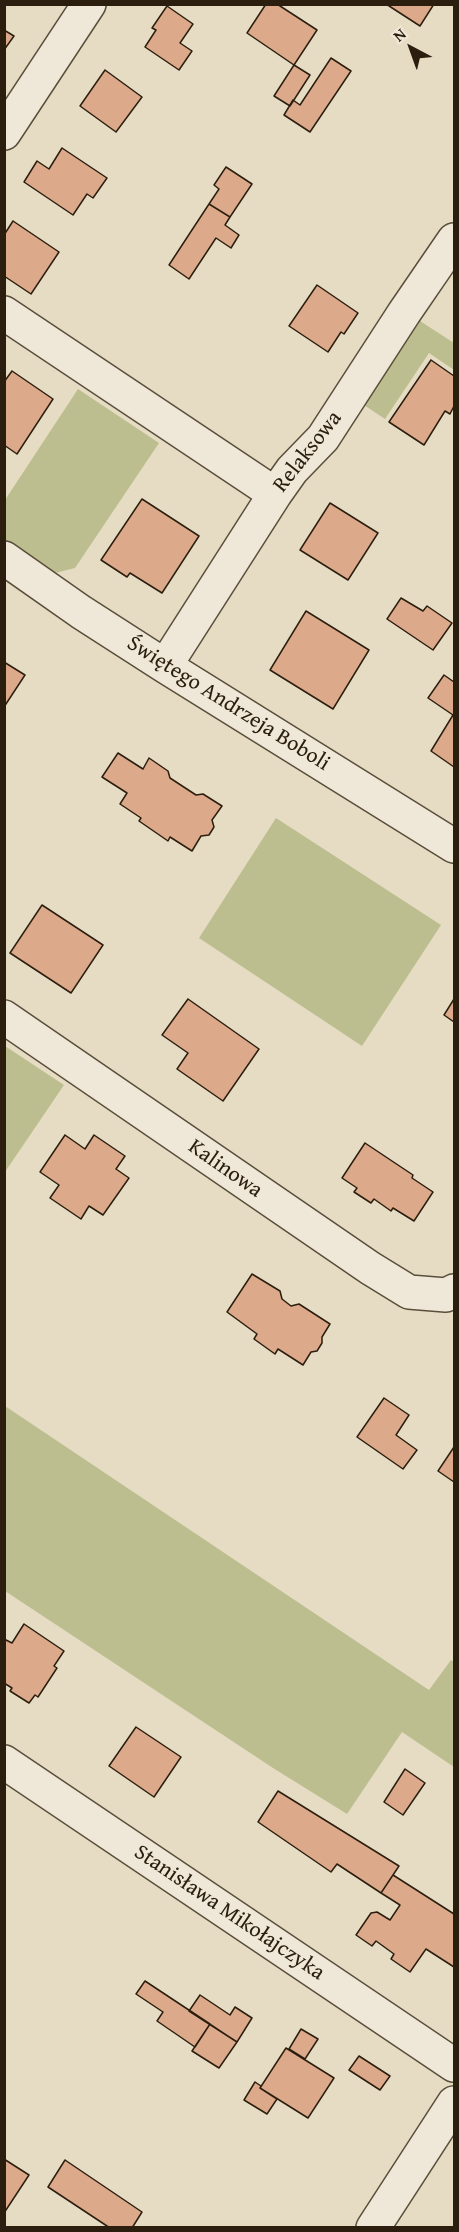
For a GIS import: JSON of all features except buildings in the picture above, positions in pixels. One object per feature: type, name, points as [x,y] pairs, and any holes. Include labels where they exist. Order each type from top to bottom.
[{"type":"street","points":[[4,133],[88,4]]},
{"type":"street","name":"Relaksowa","points":[[165,666],[275,494],[292,470],[323,438],[454,240]]},
{"type":"street","points":[[4,313],[275,494]]},
{"type":"street","name":"Świętego Andrzeja Boboli","points":[[4,558],[81,612],[165,666],[454,846]]},
{"type":"street","name":"Kalinowa","points":[[4,1017],[370,1268],[410,1292],[446,1295],[454,1291]]},
{"type":"street","name":"Stanisława Mikołajczyka","points":[[4,1762],[454,2065]]},
{"type":"street","points":[[373,2228],[454,2103]]},
{"type":"green space","points":[[420,321],[454,343],[454,370],[429,353],[385,419],[364,405]]},
{"type":"green space","points":[[78,389],[159,443],[75,568],[51,574],[5,542],[5,500]]},
{"type":"green space","points":[[276,818],[441,925],[362,1046],[199,938]]},
{"type":"green space","points":[[5,1046],[64,1085],[5,1172]]},
{"type":"green space","points":[[5,1406],[429,1690],[451,1660],[454,1662],[454,1767],[402,1732],[347,1814],[273,1768],[5,1591]]}]
